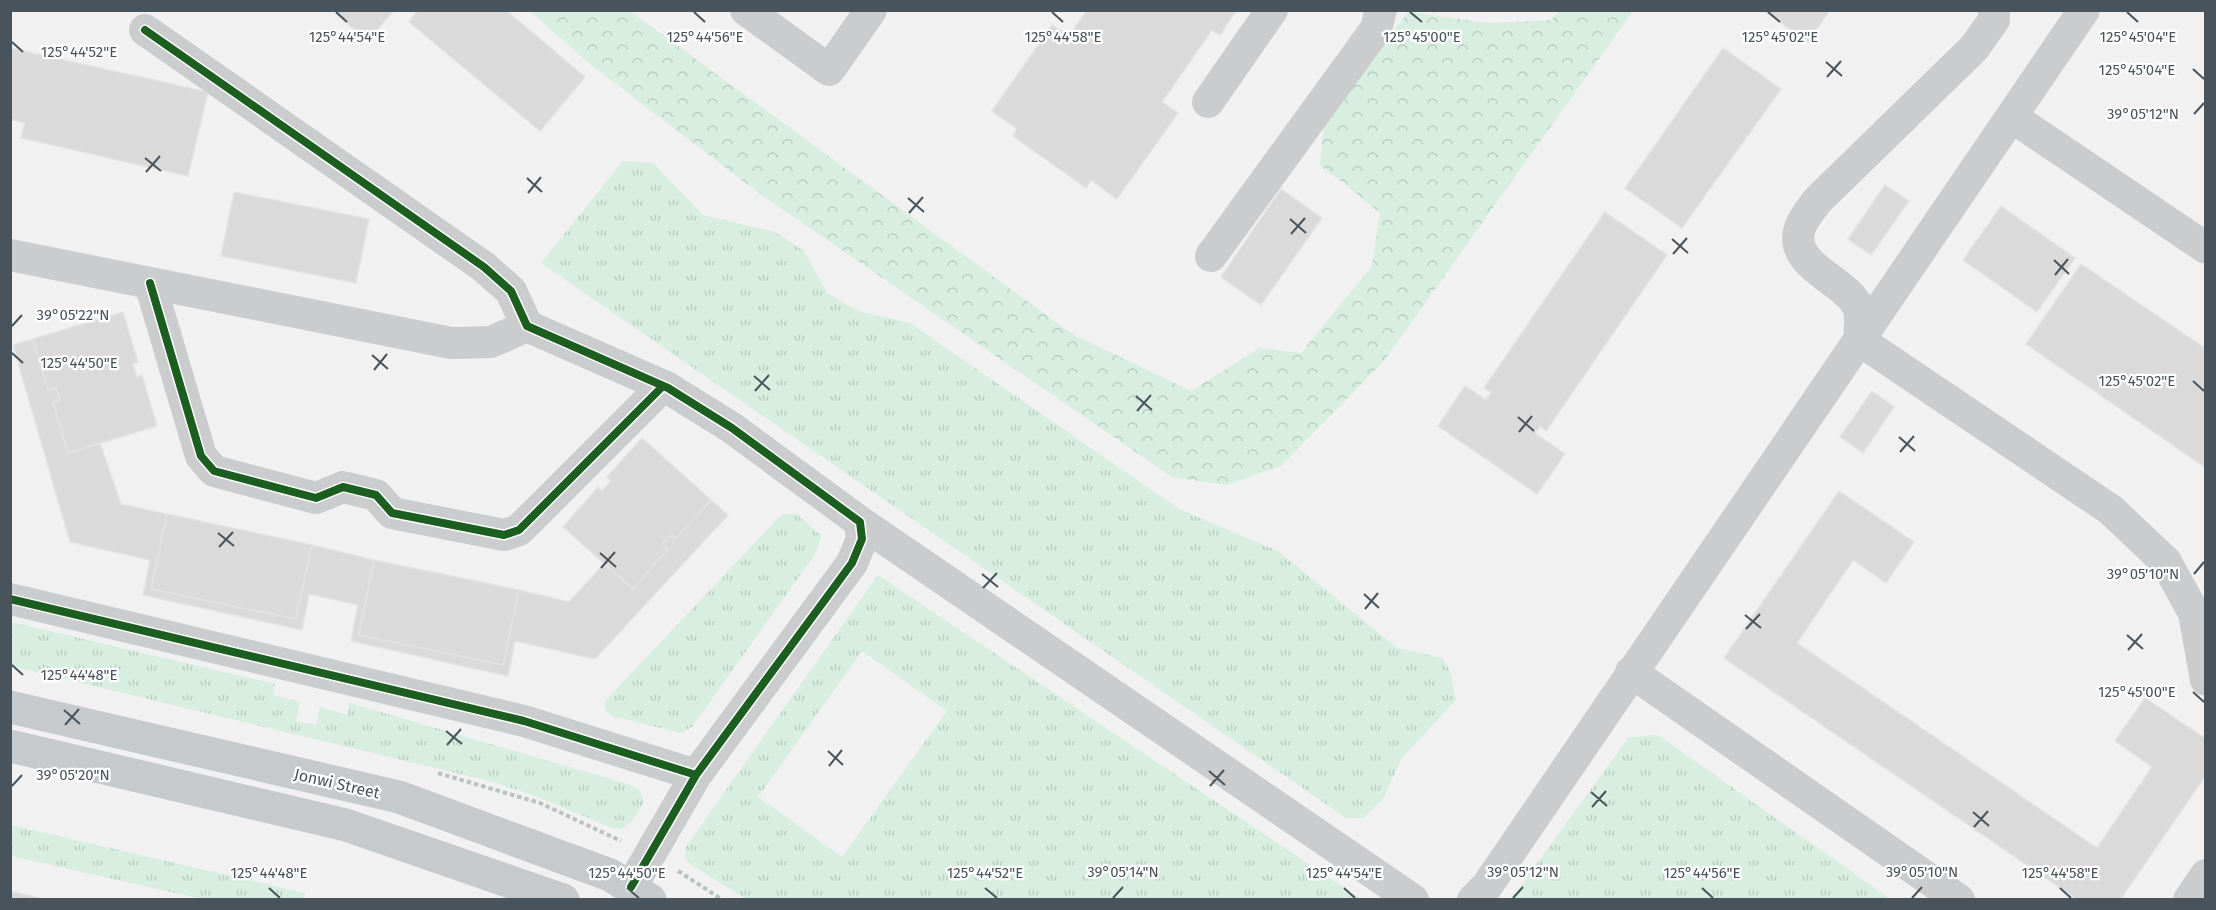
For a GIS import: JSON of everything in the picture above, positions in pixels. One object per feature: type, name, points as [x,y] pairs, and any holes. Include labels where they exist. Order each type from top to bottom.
[{"type":"main road","name":"Jonwi Street","points":[[10,707],[399,797],[610,875],[641,893]]},
{"type":"main road","points":[[10,746],[346,825],[563,900]]},
{"type":"street","points":[[746,10],[782,21],[829,70],[871,10]]},
{"type":"street","points":[[1208,102],[1272,10]]},
{"type":"street","points":[[1211,256],[1376,29],[1381,10]]},
{"type":"street","points":[[1859,339],[1861,315],[1854,299],[1806,258],[1799,245],[1800,228],[1818,200],[1974,48],[1994,20],[1994,10]]},
{"type":"street","points":[[1473,900],[1487,886],[2084,10]]},
{"type":"street","points":[[146,30],[484,267],[511,291],[527,326],[663,386],[732,428],[860,522],[1413,900]]},
{"type":"street","points":[[2012,117],[2205,248]]},
{"type":"street","points":[[10,255],[451,344],[491,342],[527,326]]},
{"type":"street","points":[[150,283],[201,456],[214,471],[316,498],[343,487],[376,495],[392,513],[504,536],[519,530],[663,386]]},
{"type":"street","points":[[1859,339],[2111,510],[2166,562],[2194,613],[2205,680]]},
{"type":"street","points":[[641,893],[696,775],[852,563],[862,539],[860,522]]},
{"type":"street","points":[[10,599],[524,721],[696,775]]},
{"type":"street","points":[[1631,672],[1959,900]]},
{"type":"street","points":[[2189,900],[2205,875]]},
{"type":"green space","points":[[530,11],[630,11],[1072,334],[1191,391],[1260,348],[1301,353],[1372,266],[1380,213],[1320,166],[1324,122],[1408,12],[1489,23],[1551,20],[1559,11],[1633,11],[1383,362],[1281,466],[1226,485],[1172,477],[756,191],[590,64]]},
{"type":"green space","points":[[623,161],[653,163],[703,215],[775,232],[804,251],[827,293],[858,311],[910,323],[1179,509],[1278,551],[1397,648],[1443,658],[1451,674],[1456,700],[1402,758],[1384,797],[1364,818],[1346,818],[541,263]]},
{"type":"green space","points":[[782,514],[797,514],[821,536],[816,553],[692,727],[681,733],[612,716],[605,710],[605,701]]},
{"type":"green space","points":[[878,575],[1361,899],[746,899],[693,866],[685,859],[685,848]],"holes":[[[862,651],[947,711],[842,857],[758,797]]]},
{"type":"green space","points":[[11,622],[275,684],[273,695],[300,702],[296,721],[316,725],[320,707],[347,715],[350,703],[631,785],[640,791],[644,802],[633,820],[622,829],[612,828],[538,797],[493,782],[11,666]]},
{"type":"green space","points":[[1658,735],[1890,899],[1511,899],[1629,737]]},
{"type":"green space","points":[[11,825],[305,893],[304,899],[202,899],[11,856]]},
{"type":"building","points":[[339,10],[394,10],[368,41],[336,14]]},
{"type":"building","points":[[418,10],[506,10],[585,77],[540,131],[409,22]]},
{"type":"building","points":[[1087,10],[1237,10],[1220,35],[1212,30],[1162,102],[1178,113],[1117,199],[1091,180],[1086,188],[1013,136],[1017,129],[992,111],[1052,25],[1069,36]]},
{"type":"building","points":[[1763,10],[1830,10],[1808,42]]},
{"type":"building","points":[[10,48],[208,92],[188,176],[21,138],[25,123],[10,119]]},
{"type":"building","points":[[1723,48],[1781,89],[1682,228],[1625,188]]},
{"type":"building","points":[[1885,185],[1909,201],[1871,255],[1848,239]]},
{"type":"building","points":[[1281,189],[1322,218],[1261,305],[1221,277]]},
{"type":"building","points":[[234,192],[369,219],[356,283],[221,256]]},
{"type":"building","points":[[2001,206],[2075,258],[2037,312],[1963,260]]},
{"type":"building","points":[[1605,212],[1667,255],[1546,431],[1540,426],[1535,433],[1565,454],[1537,494],[1438,426],[1465,386],[1486,400],[1491,392],[1484,388]]},
{"type":"building","points":[[2081,264],[2206,349],[2206,468],[2026,344]]},
{"type":"building","points":[[123,312],[138,362],[133,364],[137,377],[142,375],[157,426],[68,453],[53,402],[60,400],[56,388],[48,390],[33,339]]},
{"type":"building","points":[[33,339],[48,390],[56,388],[60,400],[53,402],[68,453],[100,443],[121,504],[167,514],[151,589],[296,619],[312,545],[374,560],[359,635],[503,665],[519,590],[569,602],[604,564],[633,589],[668,549],[662,544],[671,535],[675,539],[711,500],[728,515],[595,659],[515,641],[508,676],[351,641],[358,605],[309,594],[302,630],[143,595],[150,560],[70,542],[13,345]]},
{"type":"building","points":[[1872,391],[1894,407],[1863,453],[1840,437]]},
{"type":"building","points":[[642,438],[711,500],[675,539],[671,535],[662,544],[668,549],[633,589],[563,527],[598,487],[602,491],[611,481],[607,477]]},
{"type":"building","points":[[1839,491],[1914,542],[1886,583],[1853,560],[1797,643],[2097,848],[2152,767],[2115,741],[2145,698],[2206,739],[2206,775],[2120,900],[2078,900],[1724,658]]},
{"type":"building","points":[[167,514],[312,545],[296,619],[151,589]]},
{"type":"building","points":[[374,560],[519,590],[503,665],[359,635]]},
{"type":"building","points":[[10,891],[47,900],[10,900]]},
{"type":"cycle path","points":[[145,30],[484,267],[511,291],[527,326],[668,388],[732,428],[860,522],[862,539],[852,563],[696,775],[631,887]]},
{"type":"cycle path","points":[[150,283],[201,456],[214,471],[316,498],[343,487],[376,495],[392,513],[504,535],[519,530],[663,386]]},
{"type":"cycle path","points":[[10,599],[524,721],[696,775]]}]
